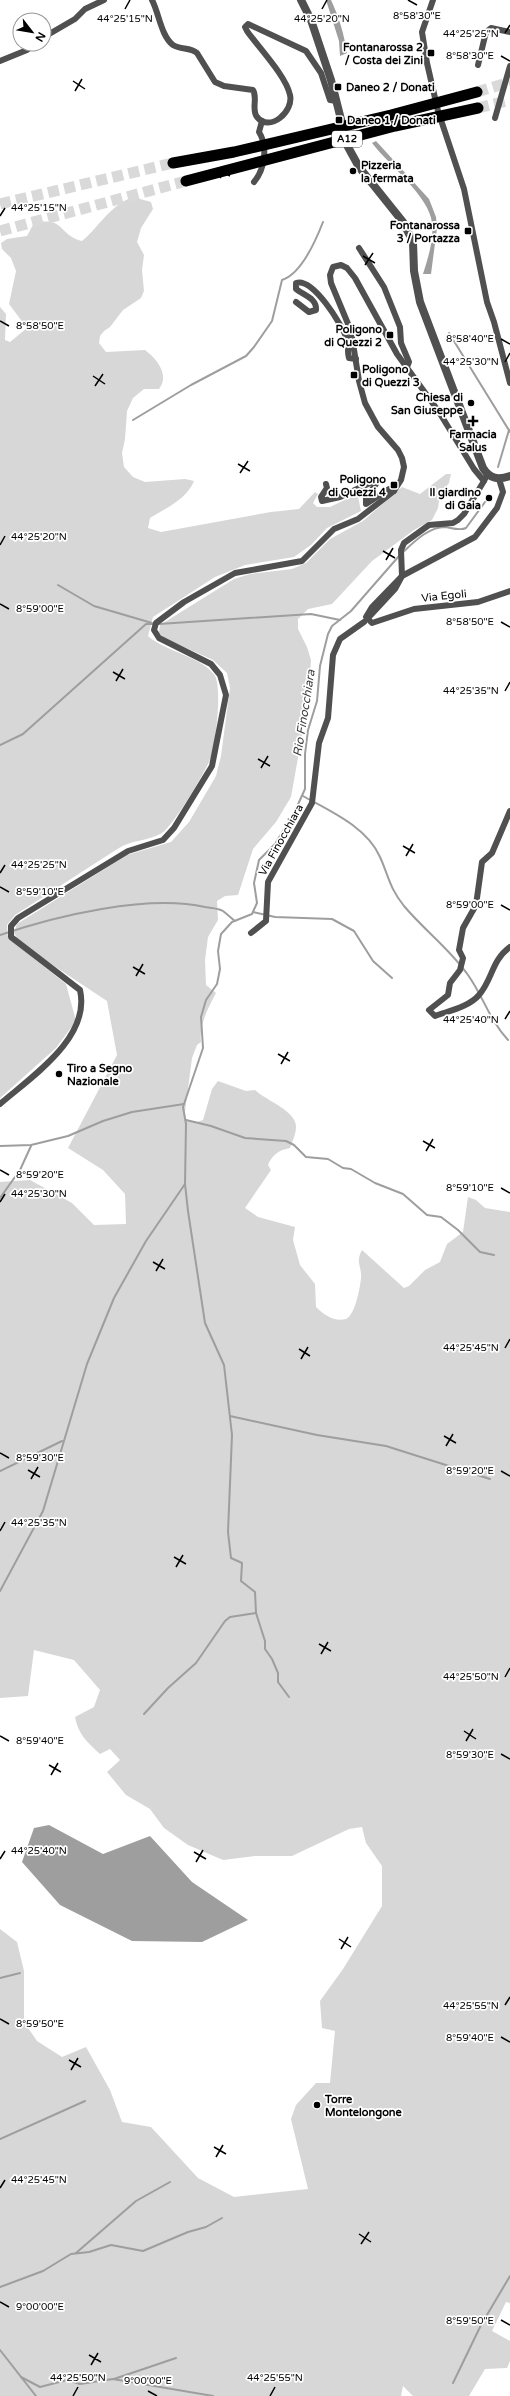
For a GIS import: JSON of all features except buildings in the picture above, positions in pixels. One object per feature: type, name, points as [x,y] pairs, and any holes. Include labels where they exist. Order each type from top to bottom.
[{"type":"highway","name":"A12","points":[[173,163],[234,152],[477,92]]},
{"type":"highway","name":"A12","points":[[186,181],[395,126],[478,108]]},
{"type":"street","points":[[52,32],[75,19],[85,9],[104,0]]},
{"type":"street","points":[[152,0],[165,34],[172,44],[197,53],[215,82],[224,86],[253,90],[255,93],[254,112],[262,121],[274,121],[281,118],[289,107],[291,97],[283,80],[247,31],[245,27],[248,24],[306,51],[320,73],[330,100],[337,101]]},
{"type":"street","points":[[301,0],[311,20],[352,153],[359,167],[403,222],[411,238],[416,284],[420,302],[486,478]]},
{"type":"street","points":[[433,0],[422,32],[427,63],[438,111],[464,189],[487,302],[494,322],[510,384]]},
{"type":"street","points":[[478,65],[486,32],[491,28],[510,32]]},
{"type":"street","points":[[0,61],[22,52]]},
{"type":"street","points":[[495,118],[510,66]]},
{"type":"street","points":[[254,182],[258,177],[264,155],[264,140],[259,132],[262,121]]},
{"type":"street","points":[[359,248],[384,287],[398,320],[401,343],[409,362],[407,368]]},
{"type":"street","points":[[0,1104],[60,1051],[79,1021],[82,1002],[80,990],[11,937],[11,926],[18,918],[128,851],[163,840],[174,828],[212,766],[226,695],[220,675],[211,664],[159,638],[154,630],[156,623],[184,602],[236,573],[302,561],[334,530],[358,519],[394,491],[403,474],[402,458],[398,450],[378,427],[365,403],[359,382],[351,331],[331,283],[331,270],[333,267],[341,265],[355,278],[381,326],[407,368],[439,412],[474,469],[486,478],[499,479],[510,476]]},
{"type":"street","points":[[296,302],[309,312],[316,310],[316,304],[308,295],[296,289],[296,283],[306,283],[317,293],[345,336],[349,358],[356,359]]},
{"type":"street","points":[[369,617],[395,590],[402,574],[401,550],[408,539],[430,525],[452,523],[458,520],[464,514],[486,478]]},
{"type":"street","points":[[402,574],[475,537],[497,508],[503,492],[499,479]]},
{"type":"street","points":[[326,484],[327,488],[320,497],[322,501],[340,497],[372,482],[376,484],[376,487],[366,498],[366,504],[389,489],[394,491]]},
{"type":"street","name":"Via Egoli","points":[[402,574],[366,615],[369,622],[380,621],[414,609],[478,602],[510,591]]},
{"type":"street","name":"Via Finocchiara","points":[[251,933],[266,921],[268,882],[312,804],[319,743],[328,718],[333,655],[340,639],[364,622]]},
{"type":"street","points":[[510,811],[492,853],[482,862],[476,905],[463,928],[459,950],[463,958],[460,970],[450,983],[448,995],[434,1004],[429,1010],[430,1013],[435,1016],[467,1004],[478,996],[498,957],[510,947]]},
{"type":"shaded area","points":[[326,0],[331,0],[343,32],[347,53],[340,56],[339,41]]},
{"type":"shaded area","points":[[376,141],[429,199],[436,217],[437,228],[431,274],[423,274],[432,236],[430,213],[424,202],[407,181],[372,143]]},
{"type":"shaded area","points":[[133,197],[151,202],[153,209],[141,228],[137,242],[144,255],[142,270],[144,291],[141,298],[123,310],[110,327],[104,331],[100,336],[99,343],[106,352],[145,350],[158,363],[163,373],[163,378],[159,389],[144,389],[133,398],[127,411],[125,439],[122,453],[124,467],[133,477],[145,482],[185,479],[194,481],[191,487],[181,498],[150,518],[148,528],[161,532],[271,512],[299,509],[315,492],[318,494],[313,503],[317,507],[330,507],[353,496],[358,497],[361,511],[327,528],[311,545],[294,557],[245,565],[215,577],[153,617],[148,636],[156,642],[202,664],[215,676],[218,692],[218,703],[215,739],[211,757],[189,797],[174,820],[162,833],[151,838],[124,845],[15,915],[7,925],[8,938],[66,984],[76,1021],[56,1048],[0,1098],[0,307],[6,314],[5,340],[10,342],[27,328],[9,304],[16,271],[11,258],[2,249],[1,243],[7,239],[27,236],[34,223],[44,222],[56,224],[69,235],[82,241],[111,211]]},
{"type":"shaded area","points":[[446,474],[451,474],[449,483],[440,494],[438,508],[432,520],[414,530],[372,561],[332,604],[308,609],[298,619],[298,629],[307,647],[311,660],[309,696],[291,797],[276,822],[253,849],[238,895],[225,896],[217,901],[218,920],[208,937],[205,960],[206,985],[216,993],[207,1011],[201,1029],[201,1042],[197,1045],[192,1058],[184,1119],[197,1122],[203,1120],[212,1089],[218,1081],[246,1091],[255,1090],[280,1106],[295,1121],[295,1135],[290,1148],[282,1150],[272,1158],[268,1165],[271,1170],[245,1208],[258,1217],[295,1227],[293,1240],[300,1265],[315,1284],[316,1307],[322,1313],[333,1319],[346,1319],[352,1312],[360,1282],[361,1274],[359,1258],[362,1250],[404,1288],[409,1286],[425,1270],[440,1262],[447,1244],[463,1232],[468,1197],[476,1200],[485,1208],[510,1212],[510,2303],[506,2302],[492,2331],[510,2341],[510,2361],[507,2368],[485,2369],[469,2396],[413,2396],[403,2386],[401,2396],[0,2396],[0,1929],[17,1942],[24,1971],[24,2022],[37,2041],[62,2057],[86,2047],[110,2090],[122,2122],[151,2127],[198,2178],[234,2197],[308,2189],[291,2119],[296,2105],[316,2083],[330,2083],[335,2031],[322,2028],[320,2001],[343,1969],[382,1906],[382,1866],[366,1843],[362,1827],[349,1829],[292,1856],[255,1856],[223,1860],[188,1845],[164,1828],[150,1809],[126,1795],[107,1772],[120,1760],[110,1749],[100,1754],[87,1742],[78,1728],[75,1717],[94,1707],[100,1690],[74,1660],[34,1650],[28,1696],[0,1698],[0,1182],[30,1180],[72,1203],[94,1225],[126,1224],[125,1194],[103,1170],[68,1148],[117,1055],[107,1001],[21,944],[14,933],[17,924],[127,855],[171,842],[189,822],[216,776],[221,756],[230,688],[227,673],[213,660],[162,637],[159,632],[160,625],[234,579],[250,574],[292,569],[306,563],[330,539],[363,521],[402,487],[420,494]]},
{"type":"shaded area","points":[[49,1825],[103,1854],[150,1836],[192,1882],[248,1920],[202,1942],[132,1941],[60,1905],[22,1862],[34,1828]]},
{"type":"waterway","points":[[133,420],[191,385],[246,356],[272,321],[282,280],[289,277],[307,256],[323,222]]},
{"type":"waterway","points":[[449,333],[510,432]]},
{"type":"waterway","name":"Rio Finocchiara","points":[[498,467],[509,430]]},
{"type":"waterway","name":"Rio Finocchiara","points":[[402,553],[421,536],[433,530],[445,527],[459,529],[466,528],[485,502]]},
{"type":"waterway","name":"Rio Finocchiara","points":[[289,1697],[278,1682],[278,1673],[272,1659],[265,1649],[265,1641],[256,1613],[255,1592],[241,1581],[242,1563],[231,1558],[228,1532],[232,1435],[224,1365],[205,1323],[188,1211],[185,1184],[186,1124],[183,1107],[203,1048],[201,1017],[206,1000],[217,984],[220,969],[218,951],[221,934],[232,922],[252,914],[257,903],[254,883],[259,860],[275,844],[295,811],[305,789],[305,754],[308,730],[317,701],[320,666],[328,634],[332,626],[351,611],[399,556]]},
{"type":"waterway","points":[[58,585],[94,606],[152,623]]},
{"type":"waterway","points":[[159,624],[311,614],[340,620]]},
{"type":"waterway","points":[[0,745],[23,734],[146,624],[155,624]]},
{"type":"waterway","points":[[303,796],[336,814],[357,828],[374,846],[392,887],[399,899],[468,975],[491,1017],[508,1040]]},
{"type":"waterway","points":[[0,935],[74,914],[129,905],[156,903],[182,904],[216,909],[223,911],[235,921]]},
{"type":"waterway","points":[[253,912],[275,917],[332,919],[354,931],[373,961],[392,978]]},
{"type":"waterway","points":[[0,1146],[31,1145],[68,1136],[103,1121],[132,1112],[184,1104]]},
{"type":"waterway","points":[[186,1120],[211,1126],[245,1138],[286,1141],[294,1145],[306,1157],[328,1159],[343,1168],[351,1169],[375,1183],[403,1194],[427,1215],[441,1217],[458,1230],[480,1252],[494,1255]]},
{"type":"waterway","points":[[0,1198],[20,1170],[31,1146]]},
{"type":"waterway","points":[[0,1591],[43,1511],[87,1364],[114,1298],[146,1241],[185,1184]]},
{"type":"waterway","points":[[230,1416],[317,1435],[386,1446],[490,1479]]},
{"type":"waterway","points":[[0,1471],[62,1441]]},
{"type":"waterway","points":[[144,1714],[168,1688],[196,1663],[225,1621],[230,1617],[256,1613]]},
{"type":"waterway","points":[[0,1978],[20,1973]]},
{"type":"waterway","points":[[0,2139],[85,2101]]},
{"type":"waterway","points":[[76,2253],[136,2201],[170,2182]]},
{"type":"waterway","points":[[0,2287],[43,2271],[71,2254],[89,2252],[111,2245],[143,2251],[188,2232],[206,2227],[222,2218]]},
{"type":"waterway","points":[[453,2383],[481,2325],[510,2276]]},
{"type":"waterway","points":[[0,2350],[36,2396]]},
{"type":"waterway","points":[[114,2379],[176,2358]]},
{"type":"waterway","points":[[21,2377],[40,2387],[67,2380],[80,2384],[113,2379],[213,2396]]},
{"type":"tunnel","points":[[477,92],[510,82]]},
{"type":"tunnel","points":[[478,108],[510,100]]},
{"type":"tunnel","points":[[0,204],[173,163]]},
{"type":"tunnel","points":[[0,231],[186,181]]},
{"type":"place","name":"Fontanarossa 2 / Costa dei Zini","points":[[431,53]]},
{"type":"place","name":"Daneo 2 / Donati","points":[[338,87]]},
{"type":"place","name":"Daneo 1 / Donati","points":[[339,120]]},
{"type":"place","name":"Pizzeria la fermata","points":[[353,171]]},
{"type":"place","name":"Fontanarossa 3 / Portazza","points":[[468,231]]},
{"type":"place","name":"Poligono di Quezzi 2","points":[[390,335]]},
{"type":"place","name":"Poligono di Quezzi 3","points":[[354,375]]},
{"type":"place","name":"Chiesa di San Giuseppe","points":[[471,403]]},
{"type":"place","name":"Farmacia Salus","points":[[473,421]]},
{"type":"place","name":"Poligono di Quezzi 4","points":[[394,485]]},
{"type":"place","name":"Il giardino di Gaia","points":[[489,498]]},
{"type":"place","name":"Tiro a Segno Nazionale","points":[[59,1074]]},
{"type":"place","name":"Torre Montelongone","points":[[317,2105]]}]
